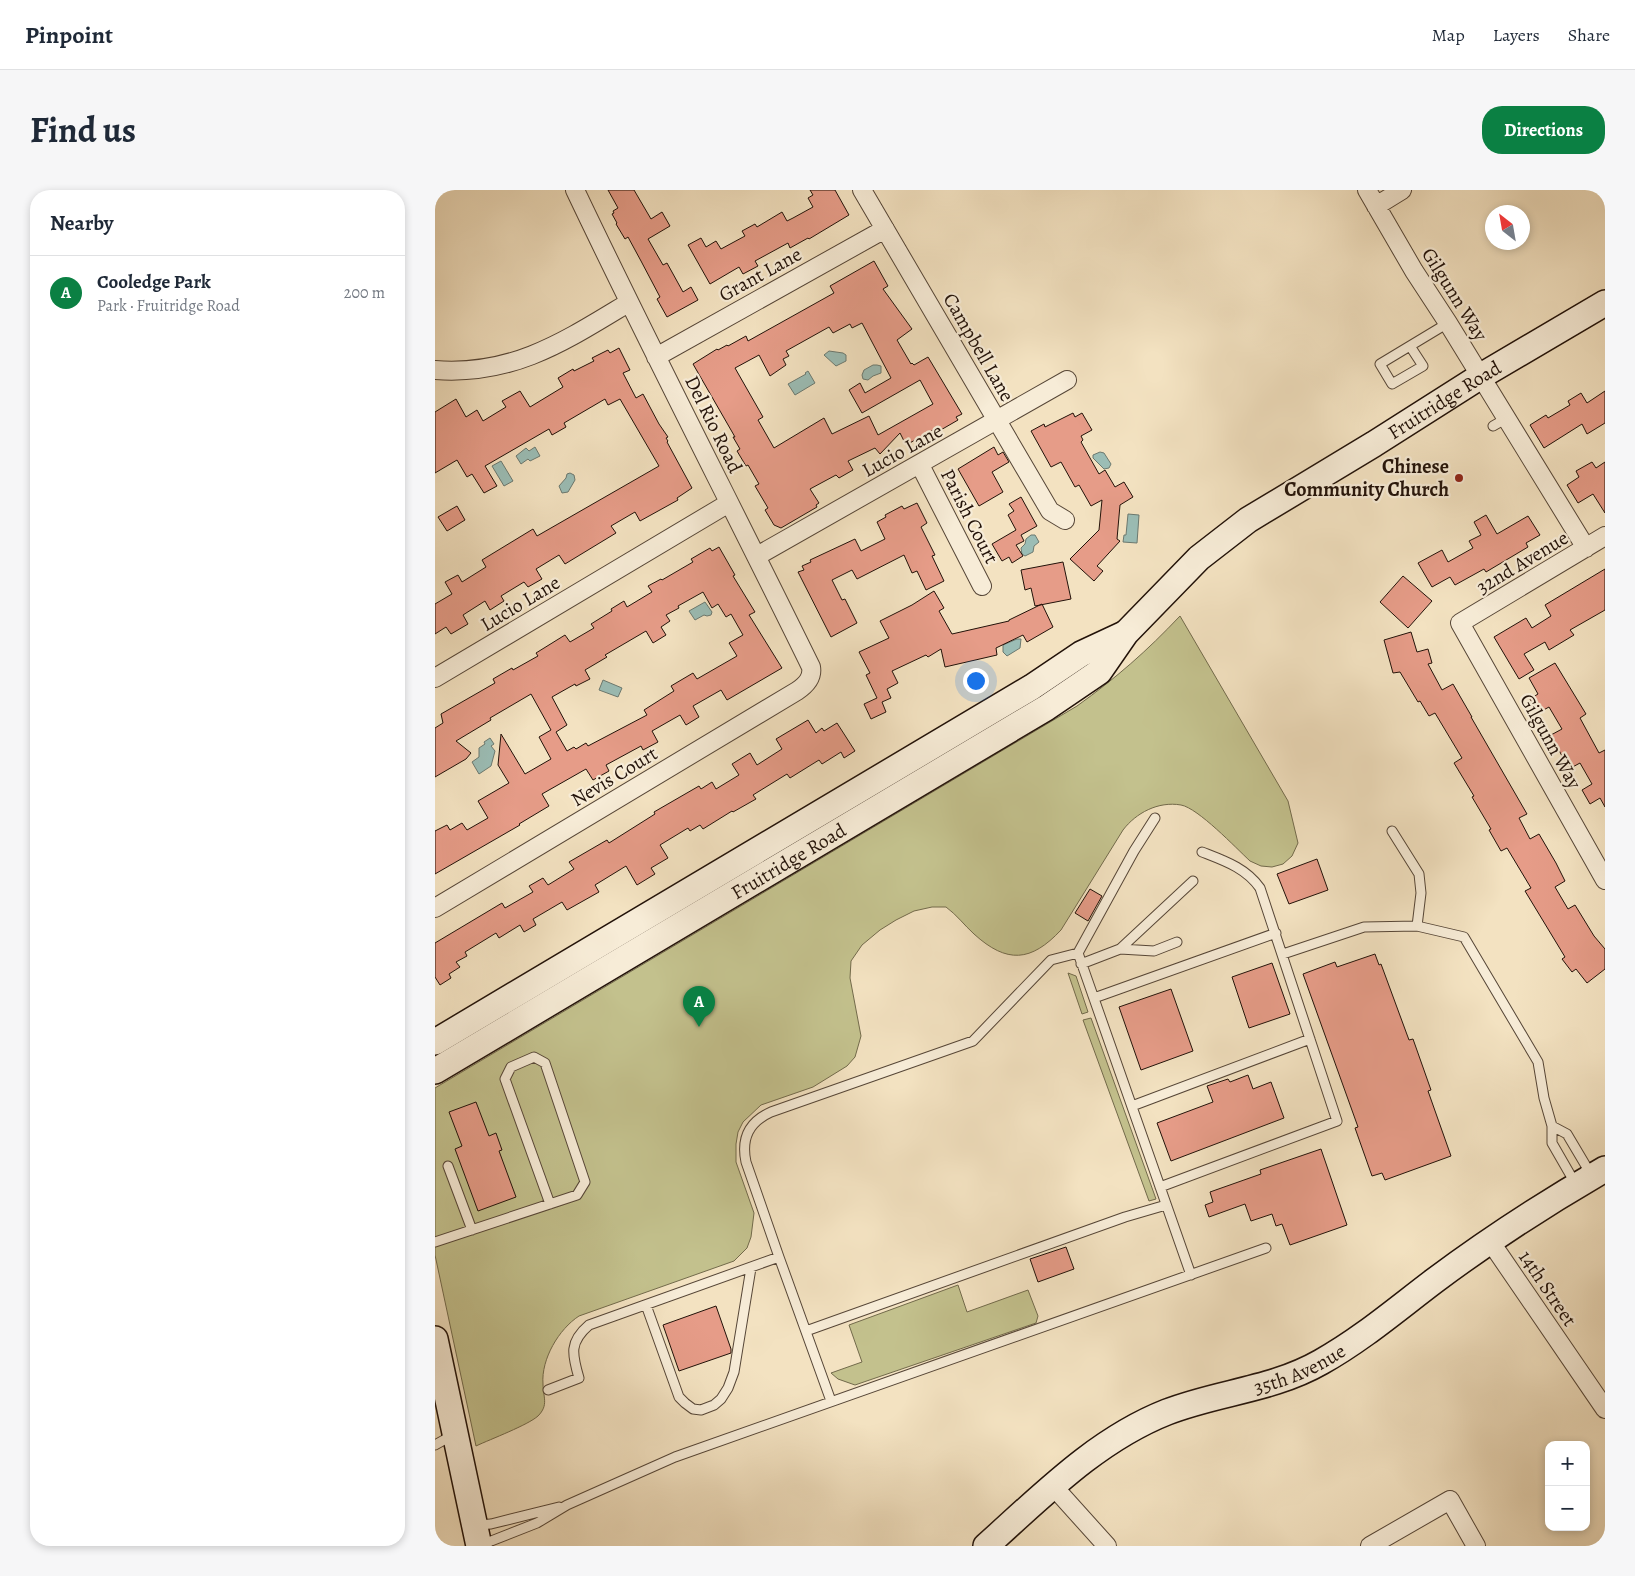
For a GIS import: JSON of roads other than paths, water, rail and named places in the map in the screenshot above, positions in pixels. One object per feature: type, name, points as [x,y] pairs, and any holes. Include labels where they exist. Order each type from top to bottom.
[{"type":"main road","name":"Fruitridge Road","points":[[435,1071],[1046,708],[1099,672],[1126,634],[1199,558],[1248,520],[1374,444],[1481,376],[1605,303]]},
{"type":"main road","name":"Fruitridge Road","points":[[435,1042],[1033,687],[1081,654],[1126,634]]},
{"type":"main road","name":"35th Avenue","points":[[985,1546],[1091,1454],[1141,1424],[1168,1412],[1195,1403],[1256,1388],[1289,1377],[1319,1363],[1348,1346],[1490,1241],[1591,1177]]},
{"type":"main road","points":[[435,1339],[445,1440],[478,1539]]},
{"type":"street","name":"Del Rio Road","points":[[575,190],[629,303],[811,667],[811,677]]},
{"type":"street","name":"Campbell Lane","points":[[862,190],[1051,511],[1065,520]]},
{"type":"street","name":"Gilgunn Way","points":[[1367,190],[1414,271],[1481,376],[1500,422],[1586,548]]},
{"type":"street","points":[[1376,206],[1402,190]]},
{"type":"street","name":"Grant Lane","points":[[656,357],[885,229]]},
{"type":"street","points":[[435,370],[479,369],[515,362],[547,350],[629,303]]},
{"type":"street","name":"Lucio Lane","points":[[757,556],[1067,380]]},
{"type":"street","name":"Parish Court","points":[[920,465],[982,586]]},
{"type":"street","name":"Lucio Lane","points":[[435,678],[729,503]]},
{"type":"street","name":"32nd Avenue","points":[[1460,623],[1605,536]]},
{"type":"street","name":"Gilgunn Way","points":[[1460,623],[1605,880]]},
{"type":"street","name":"Nevis Court","points":[[435,908],[804,687],[811,677]]},
{"type":"street","name":"14th Street","points":[[1490,1241],[1605,1409]]},
{"type":"street","points":[[1053,1486],[1107,1546]]},
{"type":"street","points":[[1370,1546],[1450,1500],[1476,1546]]},
{"type":"lane","points":[[1410,346],[1423,366],[1392,384],[1380,364],[1448,323]]},
{"type":"lane","points":[[1155,818],[1133,851],[1078,953],[1191,1275]]},
{"type":"lane","points":[[1392,831],[1419,874],[1421,893],[1417,926]]},
{"type":"lane","points":[[1160,1187],[1337,1121],[1260,888],[1240,868],[1202,852]]},
{"type":"lane","points":[[1081,964],[1120,949],[1193,881]]},
{"type":"lane","points":[[1283,954],[1364,927],[1417,926],[1464,937],[1538,1062],[1544,1098],[1552,1126],[1552,1143],[1571,1176],[1591,1177],[1587,1166],[1567,1134],[1552,1126]]},
{"type":"lane","points":[[1093,998],[1276,934]]},
{"type":"lane","points":[[1120,949],[1154,951],[1177,942]]},
{"type":"lane","points":[[831,1401],[747,1162],[743,1148],[746,1136],[760,1117],[973,1041],[1051,960],[1078,953]]},
{"type":"lane","points":[[1132,1106],[1310,1039]]},
{"type":"lane","points":[[435,1242],[472,1230],[550,1204],[577,1195],[585,1182],[545,1063],[534,1057],[511,1067],[505,1079],[550,1204]]},
{"type":"lane","points":[[448,1166],[472,1230]]},
{"type":"lane","points":[[806,1330],[1166,1205]]},
{"type":"lane","points":[[478,1539],[537,1523],[567,1506],[675,1456],[1266,1248]]},
{"type":"lane","points":[[548,1390],[579,1378],[574,1361],[575,1340],[589,1326],[779,1257]]},
{"type":"lane","points":[[646,1305],[679,1397],[693,1408],[701,1410],[714,1405],[721,1399],[728,1388],[734,1372],[751,1268]]},
{"type":"lane","points":[[478,1539],[491,1524],[567,1506]]},
{"type":"water","points":[[829,351],[843,353],[846,355],[846,361],[836,366],[824,355]]},
{"type":"water","points":[[873,365],[881,366],[881,373],[868,380],[863,379],[864,370]]},
{"type":"water","points":[[808,371],[815,383],[795,395],[788,384]]},
{"type":"water","points":[[535,447],[540,456],[530,461],[528,459],[521,464],[516,456],[526,448],[529,451]]},
{"type":"water","points":[[1100,452],[1104,453],[1111,464],[1109,468],[1104,469],[1093,458],[1093,455]]},
{"type":"water","points":[[501,461],[513,481],[504,486],[492,466]]},
{"type":"water","points":[[567,474],[574,475],[575,480],[568,492],[562,493],[559,486]]},
{"type":"water","points":[[1128,514],[1139,515],[1137,543],[1123,542],[1124,535],[1126,535]]},
{"type":"water","points":[[1031,535],[1035,535],[1039,542],[1034,546],[1033,552],[1025,556],[1022,554],[1021,548],[1025,544],[1026,539]]},
{"type":"water","points":[[705,602],[712,612],[711,615],[704,615],[695,620],[689,611]]},
{"type":"water","points":[[1021,639],[1020,648],[1007,656],[1003,652],[1003,645]]},
{"type":"water","points":[[603,680],[622,688],[618,697],[599,690]]},
{"type":"water","points":[[490,738],[494,744],[491,746],[495,751],[491,766],[479,774],[472,762],[479,757],[479,748]]},
{"type":"place","name":"Chinese Community Church","points":[[1459,478]]},
{"type":"place","name":"Cooledge Park","points":[[699,1027]]}]
